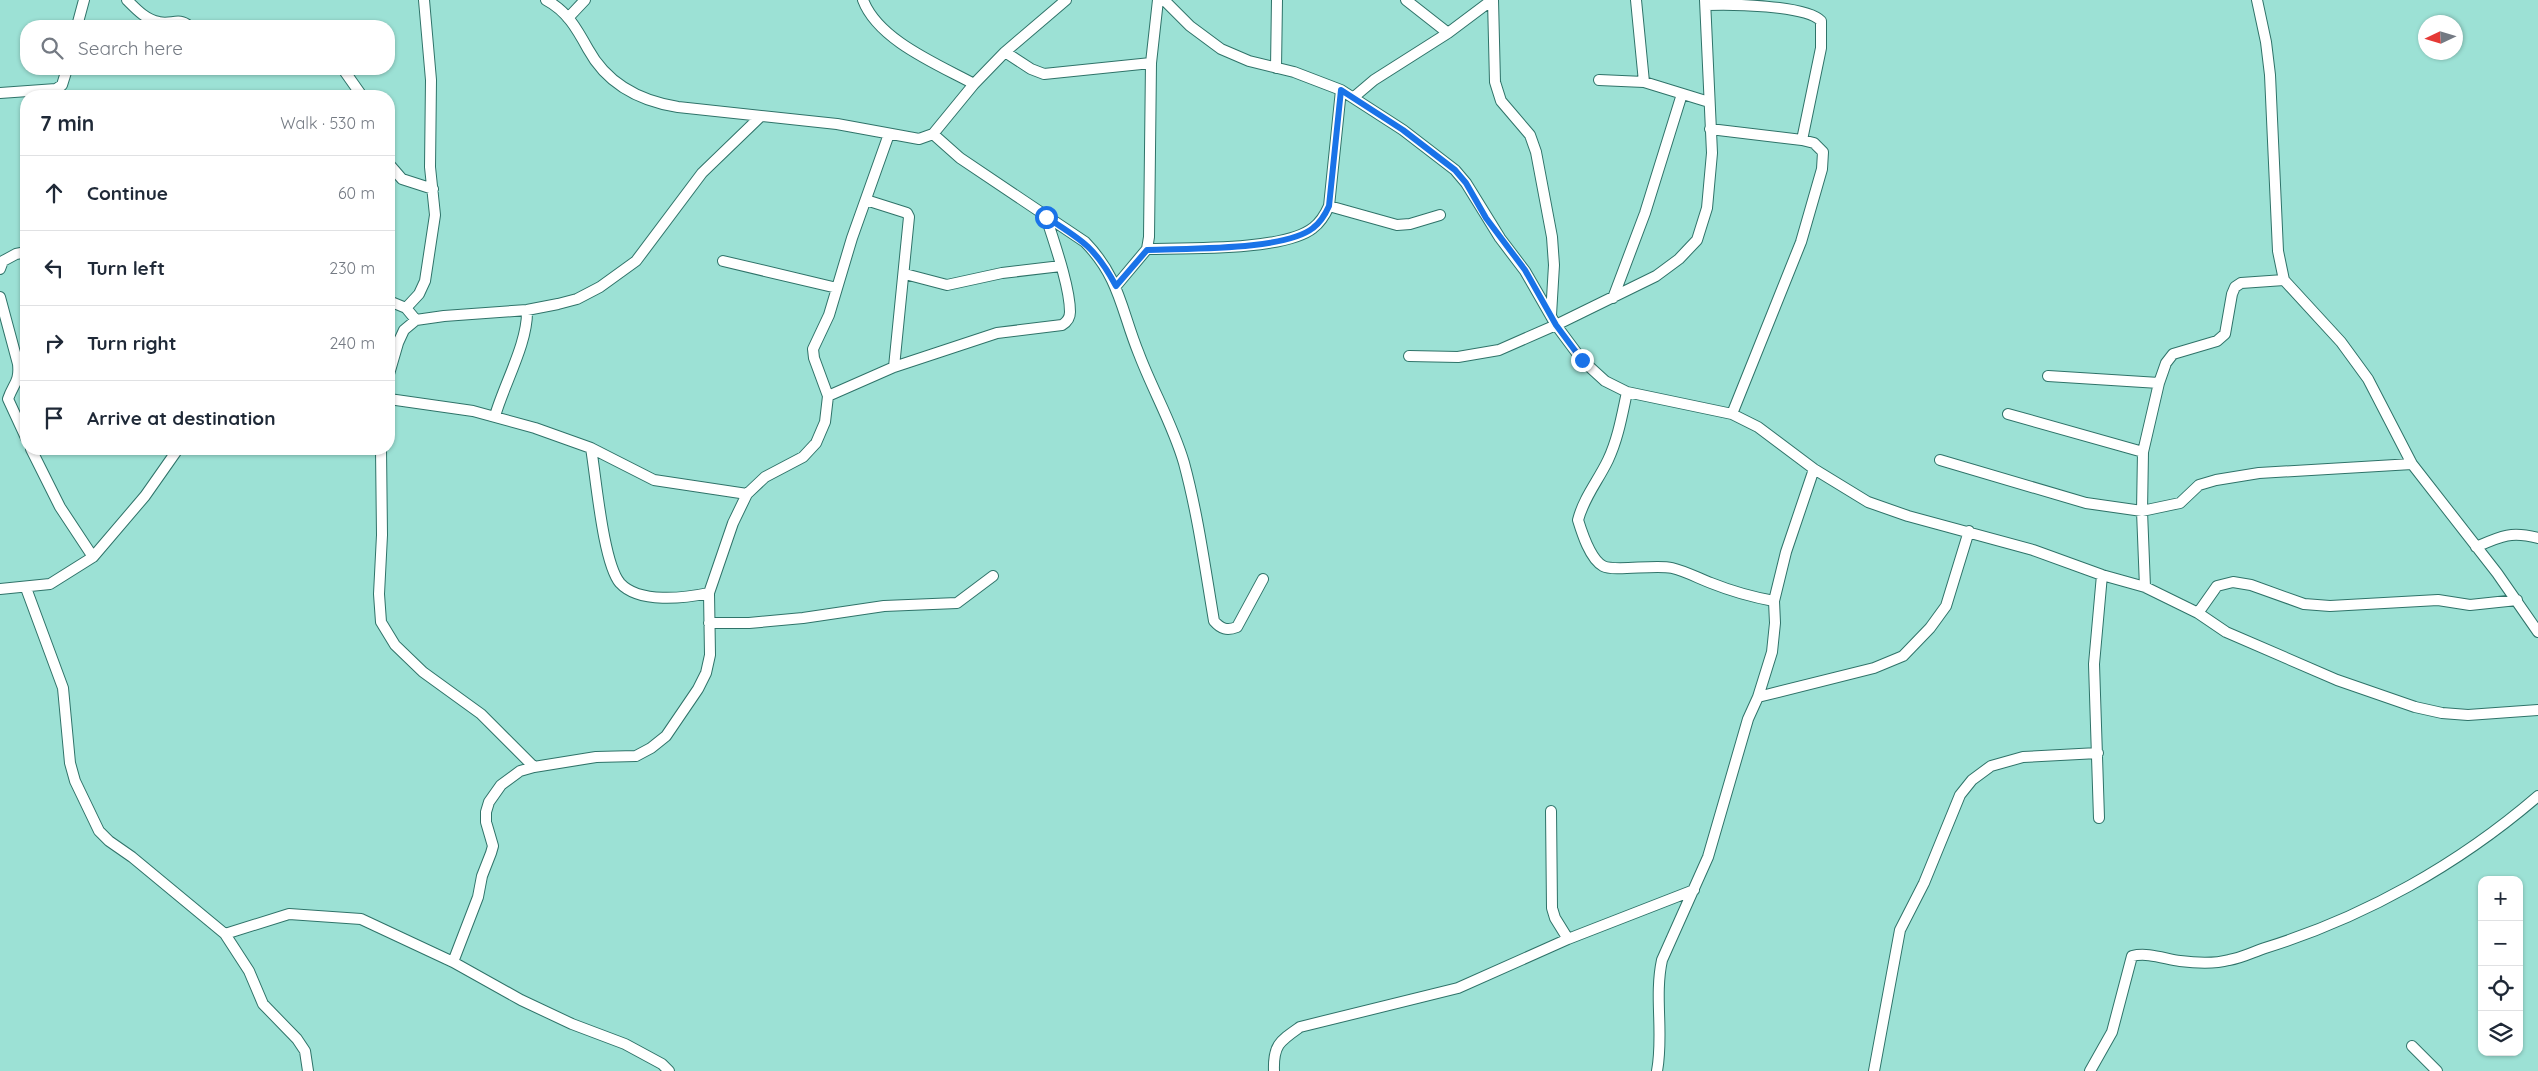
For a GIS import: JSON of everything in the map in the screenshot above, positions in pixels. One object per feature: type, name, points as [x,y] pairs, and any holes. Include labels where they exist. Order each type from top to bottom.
[{"type":"street","points":[[79,20],[84,0]]},
{"type":"street","points":[[127,0],[142,14],[155,20]]},
{"type":"street","points":[[406,308],[419,294],[425,281],[434,215],[430,151],[431,80],[424,0]]},
{"type":"street","points":[[546,0],[568,18],[581,34],[598,63],[621,87],[639,97],[678,107],[837,124],[919,139],[933,134],[974,84],[1005,52],[1066,0]]},
{"type":"street","points":[[568,18],[585,0]]},
{"type":"street","points":[[863,0],[876,24],[889,34],[928,60],[974,84]]},
{"type":"street","points":[[1116,286],[1147,250],[1149,237],[1150,63],[1158,0]]},
{"type":"street","points":[[1164,0],[1190,26],[1221,49],[1249,61],[1341,90],[1403,130],[1455,170],[1466,183],[1500,238],[1525,270],[1553,321],[1593,372],[1627,392],[1732,414],[1758,427],[1814,469],[1868,502],[1908,516],[1969,531],[2033,550],[2102,575],[2144,586],[2198,612],[2241,639],[2337,680],[2415,707],[2468,715],[2538,710]]},
{"type":"street","points":[[1276,68],[1277,0]]},
{"type":"street","points":[[1406,0],[1448,33]]},
{"type":"street","points":[[1354,97],[1374,80],[1448,33],[1493,0]]},
{"type":"street","points":[[1493,0],[1494,82],[1501,101],[1530,136],[1536,152],[1552,237],[1554,265],[1553,321]]},
{"type":"street","points":[[1636,0],[1644,82]]},
{"type":"street","points":[[2257,0],[2266,42],[2270,75],[2278,251],[2284,280],[2341,342],[2368,379],[2412,464],[2538,630]]},
{"type":"street","points":[[1409,356],[1458,357],[1499,350],[1553,321],[1613,298],[1656,276],[1679,259],[1697,240],[1707,208],[1712,153],[1705,3],[1749,5],[1815,14],[1821,21],[1821,48],[1802,140]]},
{"type":"street","points":[[1005,52],[1031,69],[1044,74],[1150,63]]},
{"type":"street","points":[[52,90],[62,85],[65,75]]},
{"type":"street","points":[[347,75],[358,90]]},
{"type":"street","points":[[1599,80],[1644,82],[1709,102]]},
{"type":"street","points":[[1147,250],[1274,242],[1301,235],[1313,228],[1323,218],[1329,206],[1341,90]]},
{"type":"street","points":[[0,93],[20,94]]},
{"type":"street","points":[[1613,298],[1645,213],[1682,94]]},
{"type":"street","points":[[395,353],[404,330],[416,320],[527,310],[577,299],[600,287],[636,261],[702,173],[762,116]]},
{"type":"street","points":[[1710,129],[1802,140],[1821,148],[1824,158],[1801,242],[1732,414]]},
{"type":"street","points":[[453,962],[478,897],[482,876],[493,846],[486,822],[488,802],[510,778],[534,767],[596,757],[636,756],[659,742],[682,714],[706,673],[710,655],[709,593],[733,522],[747,494],[765,477],[803,457],[816,443],[825,422],[828,396],[813,353],[838,288],[866,200],[890,134]]},
{"type":"street","points":[[933,134],[960,158],[1085,242],[1102,260],[1116,286],[1139,356],[1163,407],[1184,462],[1196,517],[1214,621],[1220,628],[1229,630],[1237,626],[1263,579]]},
{"type":"street","points":[[395,171],[402,179],[433,189]]},
{"type":"street","points":[[866,200],[907,213],[909,216],[894,367]]},
{"type":"street","points":[[1329,206],[1397,225],[1410,224],[1440,215]]},
{"type":"street","points":[[828,396],[894,367],[997,333],[1062,325],[1069,318],[1070,311],[1061,266],[1046,217]]},
{"type":"street","points":[[1,264],[20,253]]},
{"type":"street","points":[[723,261],[838,288]]},
{"type":"street","points":[[904,274],[947,285],[1014,271],[1061,266]]},
{"type":"street","points":[[2144,586],[2143,452],[2159,383],[2166,363],[2173,354],[2217,341],[2225,334],[2235,287],[2241,283],[2284,280]]},
{"type":"street","points":[[0,297],[13,338],[19,369],[16,386],[8,400],[20,425]]},
{"type":"street","points":[[395,303],[406,308],[416,320]]},
{"type":"street","points":[[495,416],[502,391],[516,358],[527,318],[527,310]]},
{"type":"street","points":[[2048,376],[2159,383]]},
{"type":"street","points":[[1627,392],[1611,452],[1586,496],[1578,520],[1590,550],[1604,566],[1612,568],[1649,566],[1672,568],[1754,597],[1774,601]]},
{"type":"street","points":[[395,400],[495,416],[535,428],[591,448],[654,480],[747,494]]},
{"type":"street","points":[[2008,414],[2143,452]]},
{"type":"street","points":[[591,448],[607,544],[620,582],[628,589],[656,597],[686,598],[709,593]]},
{"type":"street","points":[[34,455],[60,507],[93,557]]},
{"type":"street","points":[[0,589],[26,588],[50,584],[93,557],[145,496],[174,455]]},
{"type":"street","points":[[381,455],[382,535],[379,594],[381,622],[395,646],[423,672],[481,714],[534,767]]},
{"type":"street","points":[[1940,460],[2086,503],[2142,511],[2180,503],[2199,485],[2216,480],[2258,473],[2412,464]]},
{"type":"street","points":[[1657,1071],[1660,1043],[1658,978],[1662,960],[1708,857],[1748,719],[1758,697],[1772,652],[1775,623],[1774,601],[1786,552],[1814,469]]},
{"type":"street","points":[[1758,697],[1874,668],[1903,656],[1930,628],[1946,606],[1969,531]]},
{"type":"street","points":[[2476,547],[2510,534],[2538,538]]},
{"type":"street","points":[[2099,818],[2094,664],[2102,575]]},
{"type":"street","points":[[709,623],[767,621],[884,606],[958,602],[993,576]]},
{"type":"street","points":[[2198,612],[2217,586],[2234,582],[2317,606],[2438,600],[2470,605],[2516,600]]},
{"type":"street","points":[[26,588],[63,688],[70,763],[75,781],[99,831],[108,841],[132,857],[225,934],[249,971],[262,1004],[298,1038],[305,1051],[309,1070]]},
{"type":"street","points":[[1874,1071],[1900,930],[1924,884],[1960,795],[1972,780],[1991,766],[2023,757],[2098,752]]},
{"type":"street","points":[[2090,1071],[2112,1032],[2132,956],[2140,954],[2205,963],[2230,960],[2310,934],[2437,870],[2486,838],[2538,796]]},
{"type":"street","points":[[1551,811],[1552,908],[1555,918],[1568,940]]},
{"type":"street","points":[[1274,1071],[1274,1057],[1279,1041],[1300,1027],[1445,992],[1694,890]]},
{"type":"street","points":[[225,934],[289,914],[351,917],[372,922],[419,947],[453,962],[520,1000],[578,1026],[625,1044],[662,1064],[669,1071]]},
{"type":"street","points":[[2412,1046],[2437,1071]]},
{"type":"route","points":[[1046,217],[1085,242],[1102,260],[1116,286],[1147,250],[1274,242],[1301,235],[1313,228],[1323,218],[1329,206],[1341,90],[1403,130],[1455,170],[1466,183],[1486,218],[1525,270],[1550,316],[1582,360]]}]
